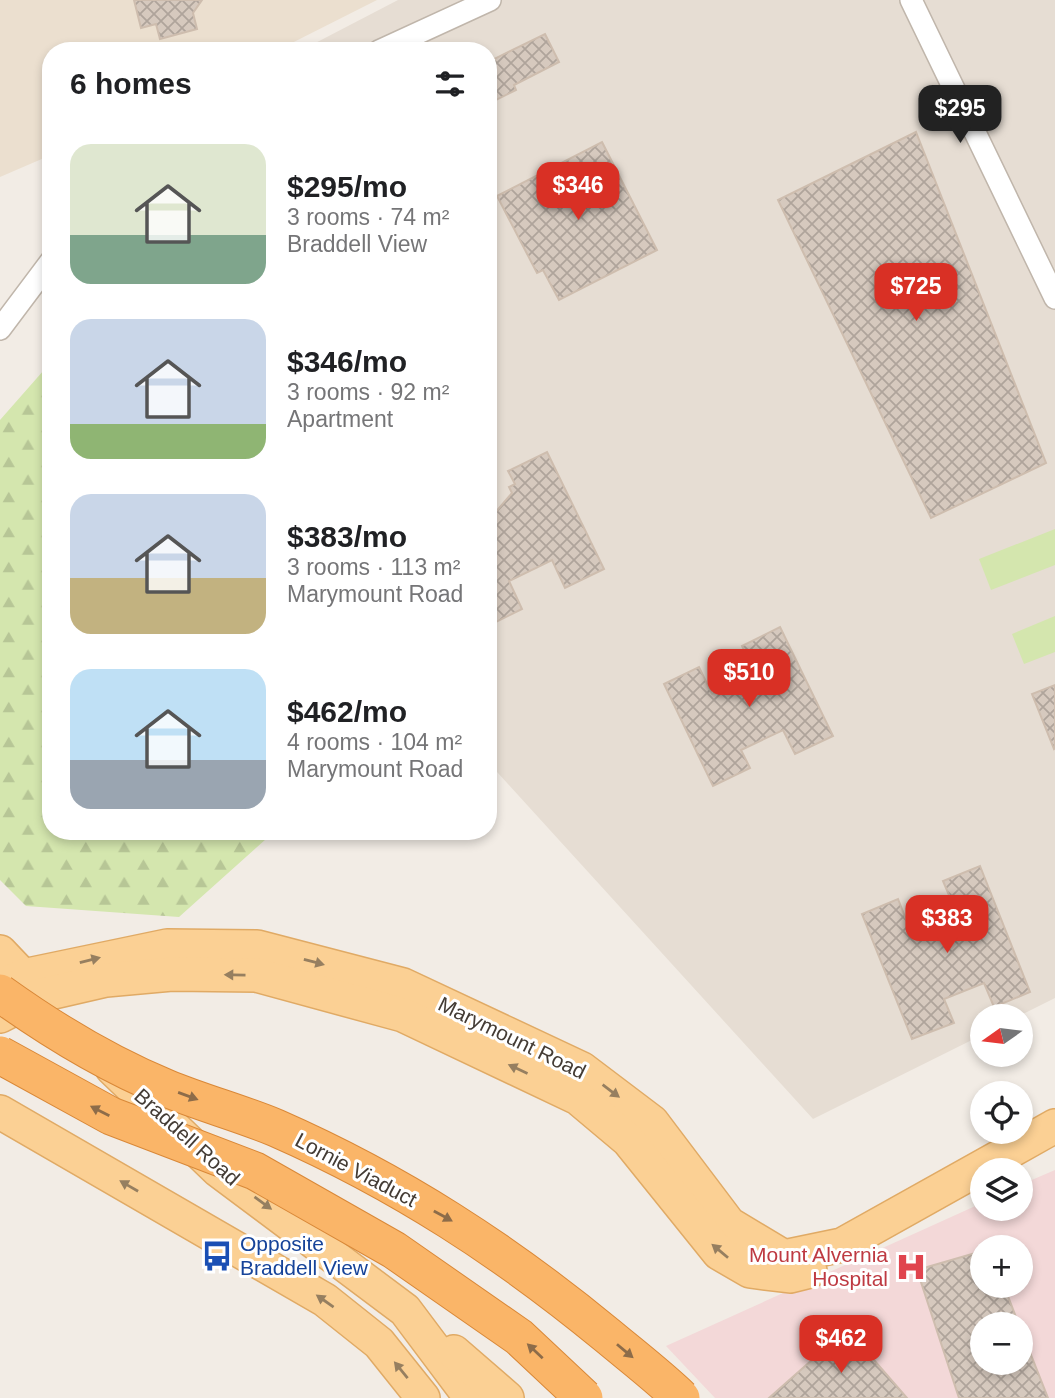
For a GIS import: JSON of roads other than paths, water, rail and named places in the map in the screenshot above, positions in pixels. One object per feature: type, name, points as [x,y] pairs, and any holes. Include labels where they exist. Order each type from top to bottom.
[{"type":"highway","name":"Lornie Viaduct","points":[[16,988],[55,1033],[108,1062],[167,1088],[274,1127],[363,1170],[473,1233],[562,1298],[681,1398]]},
{"type":"highway","points":[[0,1055],[111,1116],[255,1171],[394,1250],[519,1337],[584,1398]]},
{"type":"main road","name":"Marymount Road","points":[[0,1016],[16,988],[167,946],[257,947],[403,985],[582,1069],[652,1122],[729,1224],[784,1257],[842,1245],[1055,1126]]},
{"type":"main road","name":"Braddell Road","points":[[0,952],[16,988],[218,1170],[405,1310],[471,1398]]},
{"type":"main road","name":"Marymount Road","points":[[16,988],[172,974],[256,975],[403,1015],[578,1098],[628,1140],[719,1253],[750,1271],[790,1276],[848,1261],[970,1195]]},
{"type":"main road","points":[[0,1112],[325,1300],[379,1343],[423,1398]]},
{"type":"main road","points":[[1033,1161],[1055,1149]]},
{"type":"main road","points":[[405,1310],[507,1398]]},
{"type":"street","points":[[399,42],[490,0]]},
{"type":"street","points":[[911,0],[1055,298]]},
{"type":"street","points":[[0,329],[42,273]]},
{"type":"place","name":"Opposite Braddell View","points":[[217,1256]]},
{"type":"place","name":"Mount Alvernia Hospital","points":[[911,1267]]}]
